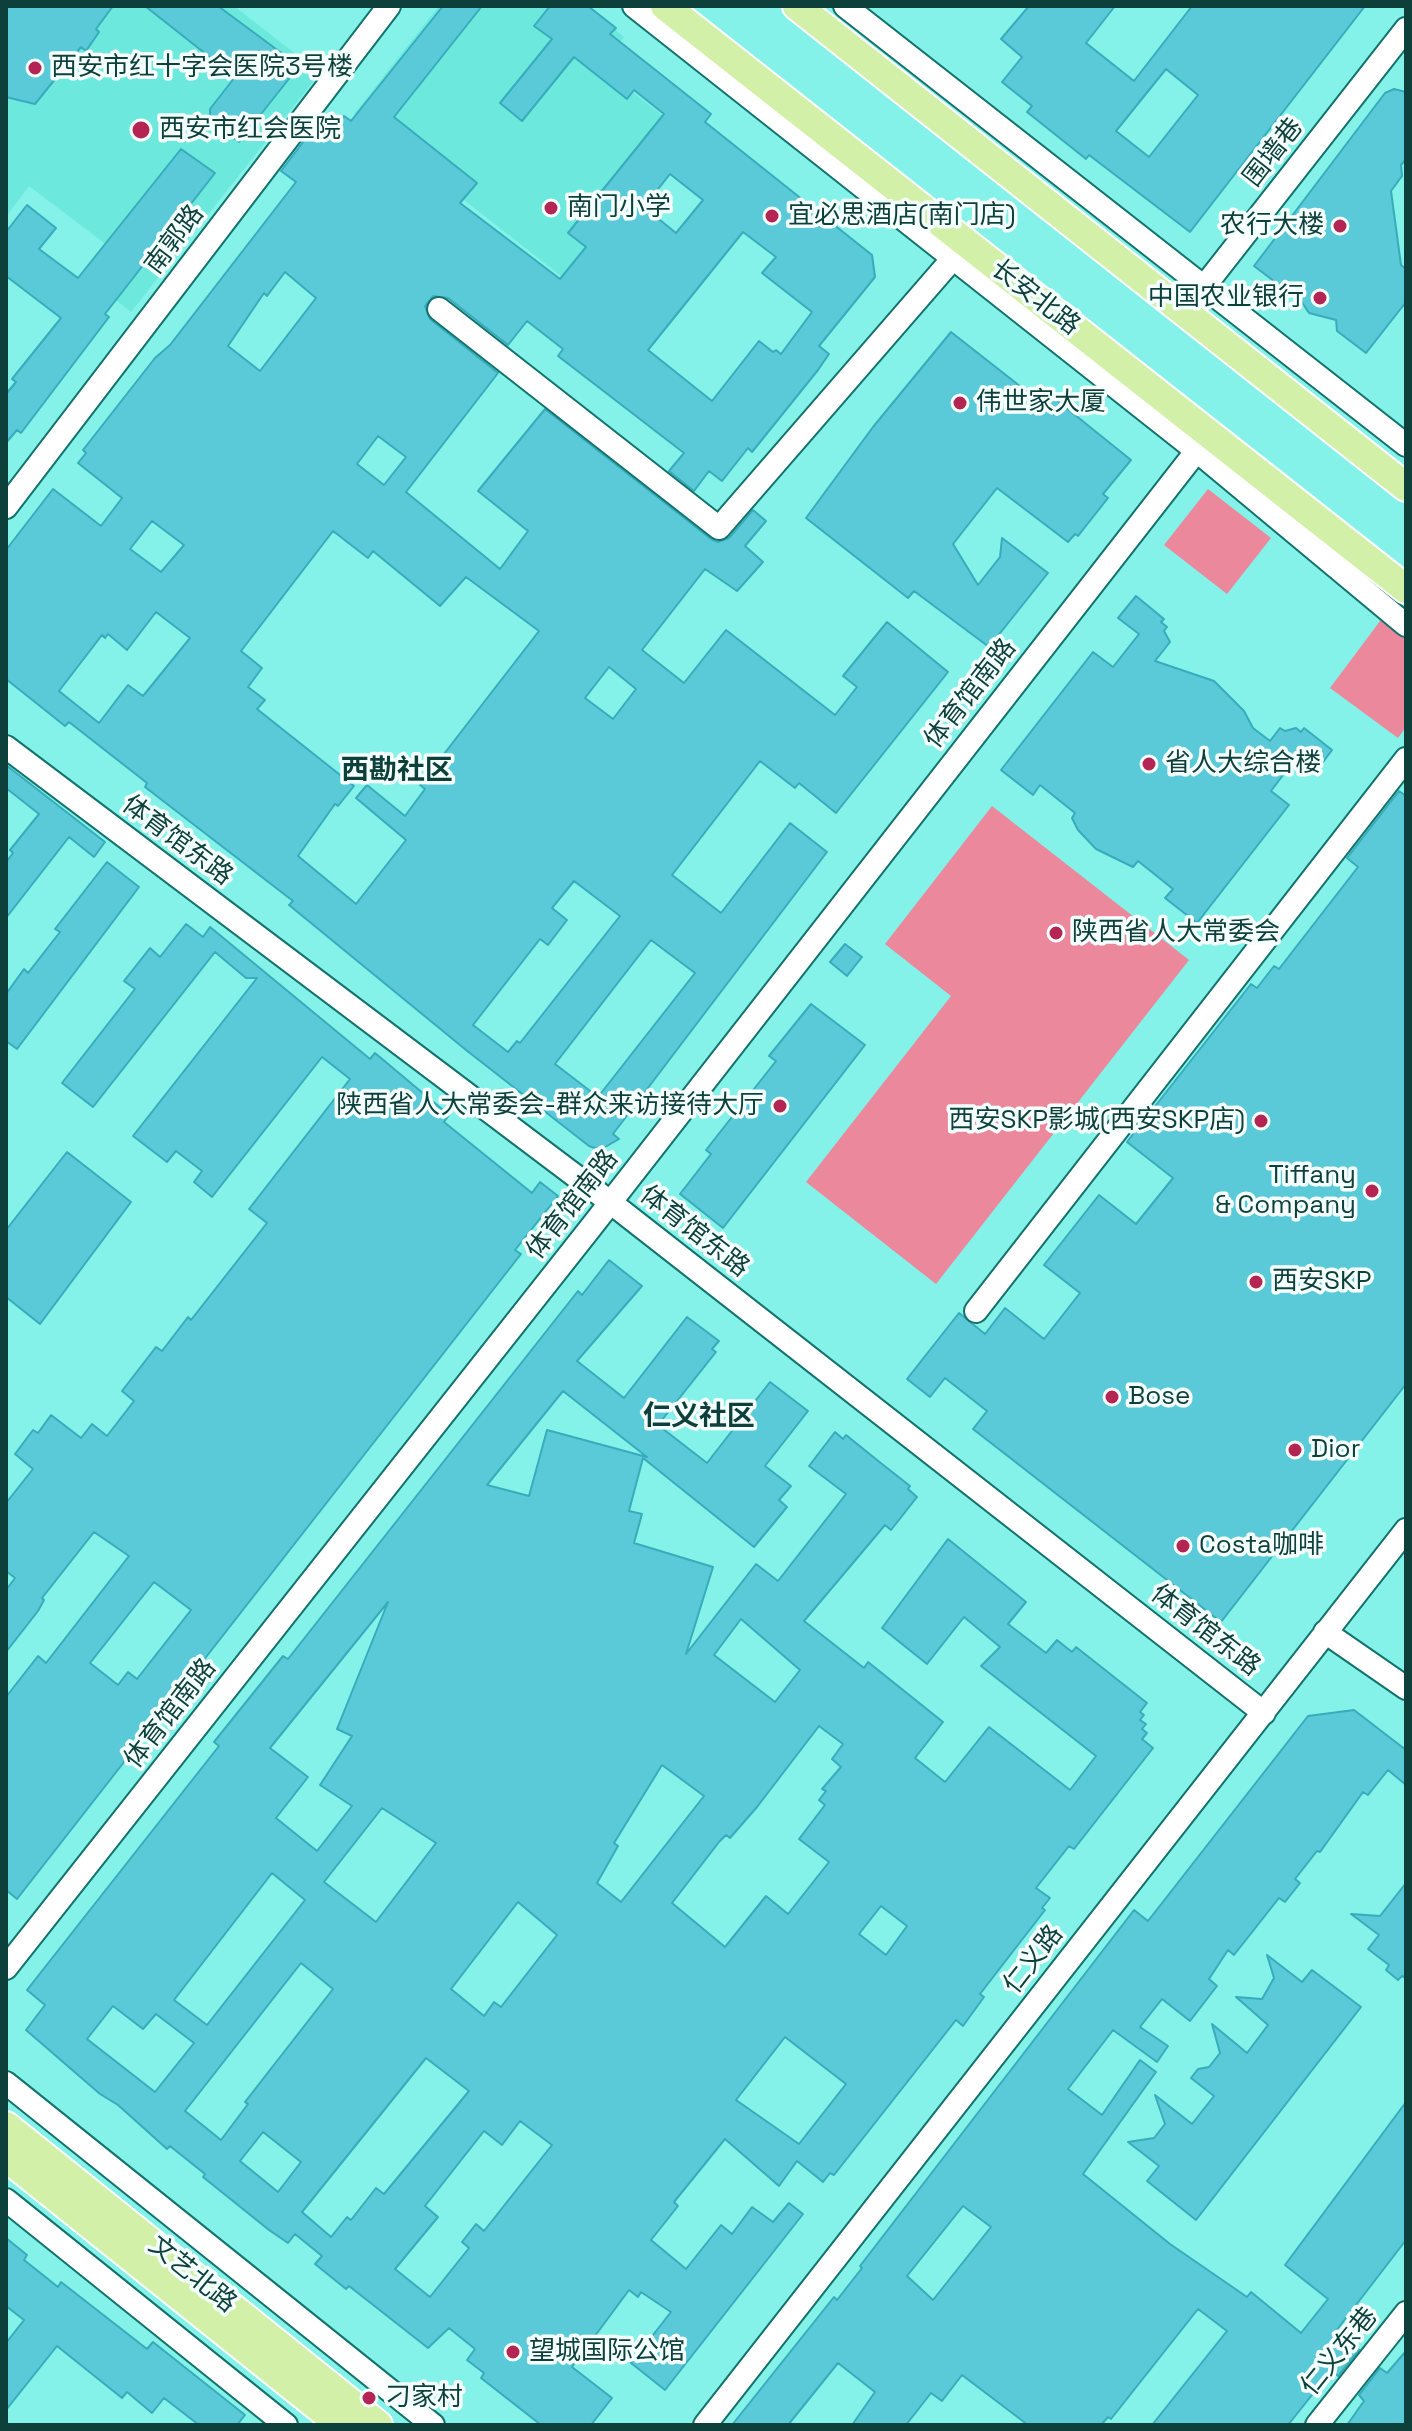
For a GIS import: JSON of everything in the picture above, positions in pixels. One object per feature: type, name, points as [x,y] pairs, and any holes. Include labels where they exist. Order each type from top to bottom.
[{"type":"main road","name":"长安北路","points":[[665,6],[959,251],[1203,443],[1406,589]]},
{"type":"main road","points":[[797,6],[1406,487]]},
{"type":"main road","name":"文艺北路","points":[[6,2126],[378,2425]]},
{"type":"main road","name":"文艺北路","points":[[6,2157],[341,2425]]},
{"type":"street","name":"南郭路","points":[[6,507],[389,6]]},
{"type":"street","points":[[439,309],[719,528],[959,251],[634,6]]},
{"type":"street","points":[[845,6],[1406,445]]},
{"type":"street","name":"围墙巷","points":[[1185,311],[1406,29]]},
{"type":"street","points":[[1203,443],[1406,625]]},
{"type":"street","name":"体育馆南路","points":[[6,1968],[1203,443]]},
{"type":"street","name":"体育馆东路","points":[[6,747],[610,1202],[1264,1713]]},
{"type":"street","points":[[976,1311],[1406,759]]},
{"type":"street","name":"仁义路","points":[[705,2425],[1406,1530]]},
{"type":"street","points":[[1325,1632],[1406,1688]]},
{"type":"street","points":[[6,2083],[433,2425]]},
{"type":"street","points":[[6,2200],[286,2425]]},
{"type":"street","name":"仁义东巷","points":[[1317,2425],[1406,2313]]},
{"type":"shaded area","name":"西安市红会医院","points":[[6,6],[234,6],[320,73],[131,312],[92,281],[116,252],[29,186],[6,217]]},
{"type":"shaded area","name":"南门小学","points":[[439,6],[585,6],[624,37],[601,67],[686,134],[570,283],[354,114]]},
{"type":"shaded area","points":[[1208,489],[1271,538],[1227,594],[1164,545]]},
{"type":"shaded area","points":[[1383,617],[1406,634],[1406,727],[1398,738],[1330,688]]},
{"type":"shaded area","points":[[992,806],[1189,960],[936,1284],[806,1182],[951,996],[885,944]]},
{"type":"building","name":"西安市红十字会医院3号楼","points":[[6,6],[113,6],[96,29],[99,32],[86,51],[81,47],[35,104],[6,97]]},
{"type":"building","points":[[145,6],[218,6],[299,66],[239,142],[212,121],[210,115],[210,109],[235,77]]},
{"type":"building","points":[[443,6],[482,6],[394,117],[477,183],[460,203],[560,279],[586,247],[568,233],[664,114],[634,90],[627,99],[574,57],[522,121],[500,103],[552,39],[534,26],[550,6],[588,6],[616,28],[610,34],[711,114],[705,122],[872,255],[875,277],[819,346],[829,354],[818,370],[752,452],[748,448],[722,481],[709,471],[694,491],[669,471],[684,453],[558,356],[563,349],[527,321],[508,345],[448,298],[433,296],[425,306],[430,319],[498,373],[406,492],[500,569],[528,531],[478,491],[545,409],[711,539],[718,542],[729,538],[753,510],[766,521],[745,546],[763,562],[737,591],[705,569],[642,650],[684,683],[726,630],[835,715],[857,687],[843,676],[887,622],[948,672],[836,813],[799,783],[795,788],[760,761],[672,875],[721,913],[790,823],[827,852],[613,1134],[619,1139],[600,1150],[589,1146],[466,1050],[289,905],[293,901],[145,787],[147,783],[69,722],[65,726],[6,679],[6,550],[53,489],[101,526],[122,498],[78,463],[86,453],[83,450],[155,358],[170,345],[296,182],[281,171],[310,133],[324,141],[344,116],[351,121]],"holes":[[[670,174],[703,200],[676,233],[644,207]],[[743,232],[776,257],[762,273],[812,312],[781,354],[759,341],[712,401],[648,350]],[[285,272],[316,298],[260,371],[228,346],[264,293],[267,296]],[[378,436],[406,457],[384,485],[357,464]],[[152,521],[184,545],[161,572],[130,549]],[[333,531],[368,558],[373,551],[440,606],[466,577],[539,631],[420,785],[425,789],[405,816],[367,785],[356,798],[406,840],[356,904],[298,856],[335,804],[338,806],[354,786],[257,709],[265,700],[248,687],[262,668],[241,651]],[[156,612],[190,638],[143,696],[128,685],[99,723],[59,691],[102,635],[105,638],[108,634],[127,650]],[[609,667],[636,689],[613,719],[585,698]],[[574,881],[620,916],[520,1043],[517,1041],[508,1052],[473,1025],[540,939],[548,945],[567,920],[552,908]],[[651,940],[695,973],[598,1097],[555,1064]]]},
{"type":"building","points":[[1029,6],[1115,6],[1086,43],[1134,81],[1192,6],[1365,6],[1190,232],[1089,155],[1086,159],[1027,112],[1032,106],[1002,82],[1022,57],[1001,39]],"holes":[[[1166,69],[1198,95],[1149,157],[1116,131]]]},
{"type":"building","name":"农行大楼","points":[[1394,89],[1406,92],[1406,159],[1401,165],[1402,176],[1391,191],[1401,265],[1406,269],[1406,302],[1366,353],[1337,331],[1336,320],[1309,313],[1292,287],[1283,288],[1254,266],[1385,93]]},
{"type":"building","points":[[181,149],[215,173],[105,314],[109,317],[21,433],[17,430],[6,443],[6,394],[16,382],[12,379],[61,318],[6,276],[6,232],[27,205],[56,228],[39,249],[78,278]]},
{"type":"building","points":[[951,332],[1030,394],[1044,390],[1131,460],[1103,494],[1108,498],[1078,536],[1075,534],[1068,542],[997,488],[953,544],[978,585],[1000,557],[1002,538],[1048,573],[989,647],[914,591],[908,598],[806,518],[873,427]]},
{"type":"building","name":"省人大综合楼","points":[[1136,596],[1164,619],[1161,622],[1167,627],[1164,631],[1170,642],[1155,661],[1214,681],[1244,711],[1253,728],[1270,741],[1280,728],[1285,731],[1296,728],[1301,732],[1304,728],[1332,750],[1315,773],[1296,758],[1271,791],[1289,805],[1197,923],[1165,898],[1173,889],[1138,861],[1133,867],[1096,849],[1078,830],[1072,818],[1075,813],[1040,785],[1033,795],[1001,770],[1093,652],[1113,667],[1139,634],[1118,618]]},
{"type":"building","points":[[6,765],[105,842],[94,857],[69,837],[6,918],[6,862],[13,853],[10,850],[39,814],[6,788]]},
{"type":"building","name":"西安SKP","points":[[1399,791],[1406,796],[1406,1384],[1221,1622],[973,1429],[987,1411],[945,1378],[930,1397],[907,1379],[959,1313],[985,1334],[1005,1308],[1044,1339],[1080,1293],[1044,1265],[1099,1195],[1136,1224],[1173,1178],[1127,1142],[1251,984],[1257,988],[1274,966],[1279,969],[1358,867],[1347,858]]},
{"type":"building","points":[[107,862],[139,887],[17,1049],[6,1041],[6,994],[24,969],[28,973],[60,932],[55,929]]},
{"type":"building","points":[[186,924],[203,937],[210,927],[370,1059],[375,1053],[449,1115],[444,1122],[532,1193],[540,1182],[558,1196],[515,1250],[521,1254],[17,1899],[6,1890],[6,1697],[38,1656],[46,1663],[129,1556],[94,1532],[42,1598],[44,1600],[38,1611],[6,1652],[6,1590],[15,1578],[6,1571],[6,1503],[33,1469],[15,1454],[33,1430],[38,1433],[51,1415],[81,1438],[92,1424],[107,1436],[134,1401],[122,1391],[156,1347],[162,1351],[188,1317],[191,1320],[267,1223],[249,1209],[350,1079],[322,1057],[212,1197],[194,1182],[202,1171],[176,1151],[167,1162],[133,1136],[257,978],[246,978],[215,952],[93,1107],[62,1083],[135,989],[124,981],[150,948],[160,957]],"holes":[[[154,1582],[191,1610],[137,1679],[128,1672],[118,1685],[90,1663]]]},
{"type":"building","points":[[845,944],[862,957],[847,976],[830,962]]},
{"type":"building","name":"陕西省人大常委会-群众来访接待大厅","points":[[811,1004],[865,1045],[723,1228],[680,1194],[711,1154],[706,1150],[776,1061],[769,1056]]},
{"type":"building","points":[[67,1152],[131,1202],[40,1324],[6,1297],[6,1230]]},
{"type":"building","points":[[609,1260],[642,1286],[577,1361],[624,1398],[687,1317],[719,1341],[712,1349],[716,1352],[658,1425],[707,1463],[770,1382],[808,1411],[765,1466],[791,1486],[779,1500],[787,1507],[754,1547],[643,1458],[629,1511],[642,1514],[634,1543],[713,1567],[686,1654],[756,1564],[778,1581],[846,1494],[809,1466],[835,1432],[843,1439],[846,1435],[910,1486],[908,1489],[917,1497],[891,1530],[885,1525],[804,1621],[864,1668],[868,1662],[943,1722],[915,1758],[945,1782],[989,1727],[1070,1790],[1096,1756],[981,1666],[1000,1647],[964,1617],[927,1664],[882,1628],[948,1539],[1026,1602],[1008,1624],[1046,1653],[1057,1640],[1072,1652],[1076,1647],[1147,1703],[1140,1712],[1144,1715],[1140,1720],[1146,1724],[1142,1729],[1147,1733],[1142,1739],[1153,1748],[1074,1849],[1069,1846],[1036,1888],[1050,1898],[1042,1908],[1045,1910],[980,1994],[984,1997],[963,2026],[956,2020],[834,2175],[830,2173],[823,2182],[797,2161],[779,2186],[725,2139],[674,2202],[678,2206],[651,2240],[686,2269],[721,2225],[732,2234],[752,2207],[773,2222],[789,2203],[803,2214],[665,2390],[631,2363],[671,2312],[641,2292],[638,2297],[629,2290],[572,2367],[612,2398],[591,2425],[541,2425],[481,2378],[484,2373],[467,2360],[475,2349],[449,2328],[428,2348],[349,2286],[346,2289],[315,2264],[322,2256],[295,2234],[288,2243],[269,2230],[203,2177],[205,2174],[170,2146],[167,2149],[118,2105],[100,2094],[26,2030],[45,2005],[27,1990],[219,1746],[214,1742],[283,1656],[288,1659],[578,1291],[582,1295]],"holes":[[[563,1391],[647,1457],[547,1430],[529,1496],[487,1485]],[[388,1602],[337,1729],[352,1736],[320,1785],[352,1806],[317,1851],[276,1818],[308,1777],[270,1748]],[[741,1619],[800,1670],[775,1702],[714,1655]],[[819,1726],[843,1744],[832,1759],[841,1767],[822,1789],[826,1791],[819,1800],[825,1805],[799,1839],[829,1862],[788,1914],[766,1896],[725,1947],[672,1903],[726,1835],[730,1838],[757,1807]],[[662,1765],[704,1796],[621,1902],[597,1883],[618,1846],[614,1843]],[[382,1808],[436,1843],[376,1922],[324,1882]],[[272,1873],[305,1900],[207,2025],[174,2000]],[[518,1902],[557,1935],[501,2007],[494,2002],[484,2016],[451,1989]],[[881,1906],[907,1926],[886,1955],[859,1934]],[[301,1963],[333,1989],[245,2102],[248,2104],[221,2140],[185,2111]],[[113,2006],[143,2029],[156,2014],[194,2043],[155,2092],[87,2039]],[[785,2037],[846,2084],[799,2144],[736,2100]],[[426,2058],[469,2091],[384,2194],[376,2188],[351,2220],[347,2217],[331,2237],[302,2212]],[[520,2121],[552,2145],[484,2231],[476,2224],[462,2242],[469,2248],[430,2297],[395,2269],[438,2217],[425,2206],[484,2131],[502,2145]],[[263,2132],[301,2162],[278,2192],[240,2161]]]},
{"type":"building","points":[[1354,1710],[1406,1750],[1406,1785],[1388,1770],[1368,1795],[1363,1792],[1320,1852],[1317,1851],[1295,1879],[1300,1883],[1285,1902],[1279,1898],[1234,1955],[1228,1950],[1209,1979],[1217,1986],[1190,2021],[1162,1999],[1140,2027],[1168,2046],[1157,2062],[1113,2030],[1068,2089],[1102,2115],[1140,2060],[1156,2072],[1083,2174],[1170,2244],[1247,2297],[1251,2292],[1301,2333],[1328,2299],[1285,2265],[1406,2102],[1406,2240],[1336,2331],[1359,2350],[1338,2376],[1332,2370],[1288,2425],[1152,2425],[1227,2331],[1198,2309],[1111,2419],[1108,2417],[1101,2425],[1028,2425],[962,2375],[942,2401],[931,2393],[906,2425],[852,2425],[875,2392],[838,2363],[788,2425],[732,2425],[834,2297],[837,2300],[862,2268],[860,2266],[1134,1910],[1148,1921],[1308,1716]],"holes":[[[963,2206],[991,2227],[933,2300],[907,2276]]]},
{"type":"building","points":[[1406,1883],[1406,1978],[1402,1976],[1398,1980],[1386,1970],[1389,1965],[1368,1949],[1379,1935],[1351,1914],[1380,1916]]},
{"type":"building","points":[[1267,1955],[1302,1982],[1312,1970],[1361,2007],[1196,2220],[1147,2181],[1159,2166],[1128,2142],[1154,2138],[1165,2124],[1155,2095],[1192,2124],[1214,2096],[1191,2078],[1198,2069],[1209,2067],[1220,2053],[1212,2024],[1247,2053],[1268,2025],[1236,1997],[1262,1999],[1274,1978]]},
{"type":"building","points":[[6,2238],[27,2255],[24,2260],[58,2287],[61,2282],[147,2349],[153,2342],[245,2415],[237,2425],[199,2425],[164,2398],[152,2413],[127,2392],[122,2398],[57,2346],[6,2410],[6,2343],[24,2320],[6,2306]]},
{"type":"building","points":[[1406,2351],[1406,2425],[1347,2425],[1364,2401],[1359,2395],[1380,2368],[1387,2373]]},
{"type":"place","name":"西安市红十字会医院3号楼","points":[[35,68]]},
{"type":"place","name":"西安市红会医院","points":[[141,130]]},
{"type":"place","name":"南门小学","points":[[551,208]]},
{"type":"place","name":"宜必思酒店(南门店)","points":[[772,216]]},
{"type":"place","name":"农行大楼","points":[[1340,226]]},
{"type":"place","name":"中国农业银行","points":[[1320,298]]},
{"type":"place","name":"伟世家大厦","points":[[960,403]]},
{"type":"place","name":"省人大综合楼","points":[[1149,764]]},
{"type":"place","name":"陕西省人大常委会","points":[[1056,933]]},
{"type":"place","name":"陕西省人大常委会-群众来访接待大厅","points":[[780,1106]]},
{"type":"place","name":"西安SKP影城(西安SKP店)","points":[[1261,1121]]},
{"type":"place","name":"Tiffany & Company","points":[[1372,1191]]},
{"type":"place","name":"西安SKP","points":[[1256,1282]]},
{"type":"place","name":"Bose","points":[[1112,1397]]},
{"type":"place","name":"Dior","points":[[1295,1450]]},
{"type":"place","name":"Costa咖啡","points":[[1183,1546]]},
{"type":"place","name":"望城国际公馆","points":[[513,2352]]},
{"type":"place","name":"刁家村","points":[[369,2398]]},
{"type":"district","name":"西勘社区","points":[[397,771]]},
{"type":"district","name":"仁义社区","points":[[699,1417]]}]
